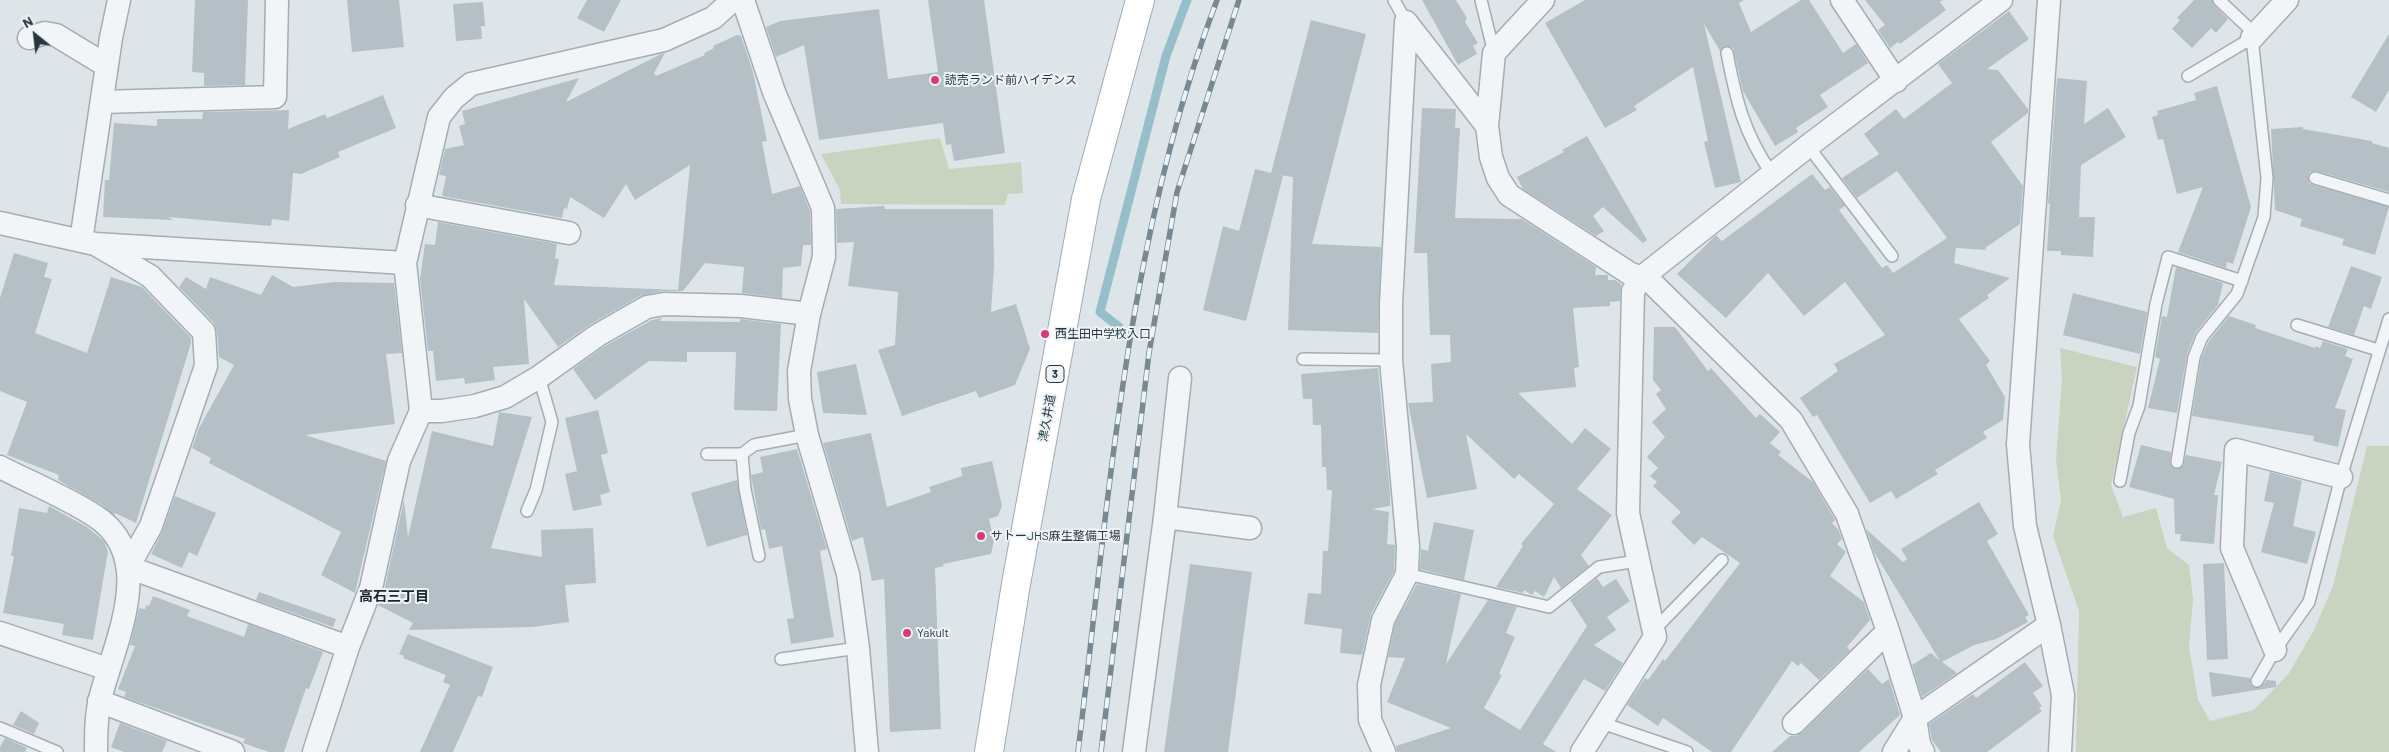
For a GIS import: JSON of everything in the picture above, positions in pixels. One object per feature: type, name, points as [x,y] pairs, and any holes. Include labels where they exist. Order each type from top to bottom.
[{"type":"main road","name":"津久井道","points":[[989,752],[1016,584],[1086,199],[1140,0]]},
{"type":"street","points":[[88,242],[102,102],[120,0]]},
{"type":"street","points":[[102,102],[275,97],[277,0]]},
{"type":"street","points":[[314,752],[348,646],[371,588],[399,461],[422,411],[405,262],[439,117],[454,98],[472,84],[664,40],[713,18],[733,0]]},
{"type":"street","points":[[743,0],[774,92],[823,208],[824,257],[809,314],[799,371],[800,399],[807,435],[848,574],[858,648],[867,752]]},
{"type":"street","points":[[1543,0],[1494,53],[1487,126],[1491,157],[1498,178],[1509,195],[1629,273],[1651,282],[1791,420],[1847,514],[1888,631],[1915,718],[1919,744],[1923,752]]},
{"type":"street","points":[[1842,0],[1896,81]]},
{"type":"street","points":[[1582,752],[1599,722],[1654,637],[1628,513],[1633,291],[1641,278],[1772,174],[2001,0]]},
{"type":"street","points":[[2049,0],[2018,444],[2025,526],[2050,625],[2063,695],[2060,752]]},
{"type":"street","points":[[2254,36],[2287,0]]},
{"type":"street","points":[[1406,22],[1487,126]]},
{"type":"street","points":[[1384,752],[1370,720],[1369,685],[1382,620],[1407,574],[1408,546],[1392,360],[1391,304],[1406,22]]},
{"type":"street","points":[[29,38],[45,33],[56,35],[107,66]]},
{"type":"street","points":[[417,205],[569,234]]},
{"type":"street","points":[[0,223],[88,242],[405,262]]},
{"type":"street","points":[[88,242],[150,276],[204,332],[206,366],[151,526],[128,568]]},
{"type":"street","points":[[422,411],[442,411],[475,406],[505,397],[539,377],[598,335],[647,307],[664,304],[741,306],[809,314]]},
{"type":"street","points":[[1134,752],[1165,517],[1180,378]]},
{"type":"street","points":[[2275,650],[2232,548],[2236,450],[2342,477]]},
{"type":"street","points":[[0,467],[96,516],[122,546],[128,568],[129,600],[99,702],[96,752]]},
{"type":"street","points":[[1165,517],[1250,528]]},
{"type":"street","points":[[128,568],[348,646]]},
{"type":"street","points":[[1894,752],[1915,718],[2050,625]]},
{"type":"street","points":[[1794,723],[1888,631]]},
{"type":"street","points":[[0,632],[108,669]]},
{"type":"street","points":[[99,702],[233,752]]},
{"type":"lane","points":[[1394,0],[1406,22]]},
{"type":"lane","points":[[1481,0],[1494,53]]},
{"type":"lane","points":[[2176,462],[2194,357],[2202,337],[2237,294],[2264,217],[2267,178],[2254,36],[2219,0]]},
{"type":"lane","points":[[2188,76],[2254,36]]},
{"type":"lane","points":[[1727,53],[1737,107],[1756,152],[1772,174]]},
{"type":"lane","points":[[1808,146],[1892,256]]},
{"type":"lane","points":[[2315,178],[2389,200]]},
{"type":"lane","points":[[2120,481],[2130,433],[2139,406],[2156,304],[2168,257],[2242,281]]},
{"type":"lane","points":[[2257,681],[2275,650],[2309,602],[2342,477],[2378,350],[2389,319]]},
{"type":"lane","points":[[2297,325],[2378,350]]},
{"type":"lane","points":[[1303,359],[1392,360]]},
{"type":"lane","points":[[528,510],[536,490],[552,422],[539,377]]},
{"type":"lane","points":[[707,454],[742,454],[754,445],[807,435]]},
{"type":"lane","points":[[742,454],[744,489],[759,556]]},
{"type":"lane","points":[[1654,631],[1722,560]]},
{"type":"lane","points":[[1407,574],[1549,607],[1599,567],[1637,561]]},
{"type":"lane","points":[[781,659],[858,648]]},
{"type":"lane","points":[[1599,722],[1687,752]]},
{"type":"lane","points":[[0,728],[57,752]]},
{"type":"green space","points":[[940,138],[949,169],[1021,162],[1023,193],[1008,194],[1005,205],[841,204],[840,190],[821,154]]},
{"type":"green space","points":[[2060,348],[2137,367],[2111,485],[2123,517],[2156,508],[2167,548],[2189,565],[2193,599],[2189,647],[2198,700],[2210,721],[2254,710],[2289,673],[2314,630],[2333,586],[2367,446],[2389,446],[2389,752],[2076,752],[2079,611],[2053,536],[2061,500],[2056,459],[2062,379]]},
{"type":"building","points":[[195,0],[248,0],[245,85],[204,86],[204,73],[192,72]]},
{"type":"building","points":[[347,0],[399,0],[404,47],[352,52]]},
{"type":"building","points":[[587,0],[621,0],[604,32],[577,18]]},
{"type":"building","name":"読売ランド前ハイデンス","points":[[928,0],[984,0],[1005,153],[954,161],[951,144],[946,145],[943,123],[819,140],[804,45],[776,57],[766,27],[780,21],[879,9],[888,79],[938,72]]},
{"type":"building","points":[[1422,0],[1456,0],[1467,18],[1465,22],[1478,43],[1473,46],[1477,54],[1458,65]]},
{"type":"building","points":[[1585,0],[1744,0],[1739,3],[1751,32],[1801,0],[1809,0],[1843,53],[1856,44],[1868,63],[1820,95],[1828,107],[1796,128],[1798,132],[1775,146],[1743,91],[1733,48],[1725,46],[1720,51],[1704,24],[1741,182],[1715,188],[1704,142],[1708,141],[1693,67],[1634,106],[1637,110],[1605,128],[1545,23]]},
{"type":"building","points":[[1865,0],[1943,0],[1940,2],[1946,10],[1900,44],[1898,42],[1890,48],[1878,30],[1885,25]]},
{"type":"building","points":[[2194,0],[2212,0],[2214,5],[2228,19],[2216,33],[2211,28],[2192,48],[2172,29],[2180,20],[2177,18]]},
{"type":"building","points":[[483,2],[485,26],[481,26],[482,39],[456,41],[453,4]]},
{"type":"building","points":[[2009,11],[2029,39],[1987,69],[1998,70],[2028,109],[2028,113],[1991,142],[2023,186],[2020,224],[1985,248],[1987,250],[1956,248],[1954,263],[2010,278],[1987,295],[1989,298],[1959,319],[1990,361],[1986,365],[2005,397],[2003,420],[1983,432],[1987,438],[1935,470],[1938,474],[1896,499],[1891,491],[1870,503],[1817,415],[1813,417],[1800,398],[1838,371],[1834,364],[1885,335],[1845,282],[1804,316],[1768,273],[1726,318],[1677,274],[1716,235],[1722,241],[1812,174],[1825,190],[1830,187],[1845,206],[1839,210],[1882,268],[1887,265],[1893,273],[1947,238],[1897,171],[1857,198],[1842,178],[1879,154],[1864,134],[1896,109],[1904,119],[1952,83],[1938,64]]},
{"type":"building","points":[[1311,20],[1366,34],[1312,244],[1381,247],[1378,333],[1288,330],[1293,177],[1279,175],[1283,176],[1246,321],[1203,310],[1223,226],[1239,231],[1255,169],[1271,173]]},
{"type":"building","points":[[2389,34],[2389,90],[2376,112],[2351,97]]},
{"type":"building","points":[[737,35],[741,36],[753,72],[767,141],[762,142],[772,194],[800,186],[810,211],[811,245],[803,245],[801,266],[783,268],[782,298],[742,293],[744,267],[705,263],[683,291],[662,291],[640,296],[591,324],[558,347],[524,299],[529,364],[493,367],[495,380],[465,384],[464,378],[436,381],[433,351],[428,351],[420,279],[425,244],[435,245],[438,222],[557,244],[555,258],[559,259],[554,285],[678,290],[690,165],[635,200],[626,184],[604,218],[570,197],[567,209],[564,208],[562,218],[442,196],[446,176],[439,175],[445,149],[464,145],[459,126],[465,124],[462,111],[579,78],[566,102],[661,54],[665,53],[654,73],[656,76],[705,55],[704,53],[714,48],[713,46]]},
{"type":"building","points":[[2057,78],[2087,81],[2084,124],[2108,108],[2126,137],[2081,165],[2079,217],[2095,217],[2093,257],[2061,255],[2061,251],[2047,251],[2050,203],[2048,204]]},
{"type":"building","points":[[2217,86],[2251,207],[2233,264],[2227,262],[2226,268],[2178,252],[2203,187],[2177,194],[2163,139],[2158,140],[2152,117],[2158,115],[2157,111],[2196,100],[2194,93]]},
{"type":"building","points":[[383,95],[396,128],[338,152],[340,157],[301,174],[293,173],[289,221],[272,219],[271,226],[168,217],[173,220],[103,217],[105,180],[109,180],[114,123],[157,126],[157,119],[202,119],[203,112],[289,110],[288,129],[325,114],[327,118]]},
{"type":"building","points":[[1422,108],[1456,109],[1455,128],[1460,128],[1455,218],[1522,219],[1596,267],[1595,275],[1608,275],[1608,280],[1615,280],[1621,284],[1620,301],[1610,302],[1610,306],[1573,308],[1579,367],[1574,368],[1576,387],[1518,393],[1572,444],[1585,428],[1611,449],[1577,489],[1612,515],[1581,555],[1589,566],[1561,588],[1554,577],[1544,597],[1535,591],[1532,595],[1524,590],[1523,593],[1496,587],[1523,546],[1521,544],[1554,504],[1519,474],[1514,479],[1466,434],[1477,489],[1427,498],[1408,403],[1433,402],[1431,364],[1451,362],[1450,335],[1430,335],[1427,253],[1414,253]]},
{"type":"building","points":[[2303,127],[2303,129],[2372,141],[2372,143],[2389,148],[2389,192],[2317,171],[2310,172],[2308,176],[2309,183],[2313,185],[2389,207],[2375,255],[2342,245],[2344,239],[2300,226],[2302,219],[2275,210],[2271,129]]},
{"type":"building","points":[[1587,136],[1647,240],[1643,243],[1603,207],[1593,216],[1604,231],[1596,236],[1523,189],[1517,177],[1564,152],[1562,150]]},
{"type":"building","points":[[884,206],[885,209],[993,209],[994,266],[991,312],[1016,304],[1030,349],[1015,385],[979,398],[976,391],[902,416],[878,350],[895,345],[898,292],[848,286],[854,242],[837,243],[836,209]]},
{"type":"building","points":[[14,253],[48,263],[44,277],[52,279],[35,333],[87,353],[111,277],[142,287],[191,338],[136,523],[115,513],[114,516],[102,505],[58,480],[59,475],[7,455],[27,402],[0,391],[0,298]]},
{"type":"building","points":[[2351,266],[2382,277],[2371,309],[2364,306],[2354,335],[2328,327]]},
{"type":"building","points":[[2176,267],[2223,283],[2218,305],[2196,332],[2187,354],[2177,413],[2148,408],[2160,359],[2155,357],[2162,316],[2167,317]]},
{"type":"building","points":[[272,275],[293,287],[334,282],[394,283],[402,353],[386,354],[395,424],[305,435],[386,461],[355,593],[321,575],[341,532],[209,463],[211,458],[192,448],[199,428],[234,365],[219,357],[217,331],[214,323],[179,287],[186,277],[206,289],[210,277],[261,295]]},
{"type":"building","points":[[2073,293],[2147,312],[2140,354],[2063,335]]},
{"type":"building","points":[[2229,316],[2256,325],[2255,328],[2315,348],[2316,346],[2320,348],[2323,341],[2348,349],[2345,356],[2353,359],[2335,408],[2346,410],[2338,447],[2313,441],[2314,436],[2192,416],[2201,359],[2209,341]]},
{"type":"building","points":[[662,318],[660,321],[740,322],[740,319],[781,324],[777,411],[734,410],[736,352],[687,352],[687,362],[649,361],[595,400],[573,369],[605,346],[652,320]]},
{"type":"building","points":[[1654,327],[1675,327],[1708,371],[1711,368],[1756,418],[1760,414],[1780,432],[1770,443],[1781,452],[1778,455],[1813,482],[1835,520],[1832,523],[1838,529],[1842,539],[1837,544],[1846,552],[1830,576],[1864,602],[1870,620],[1847,647],[1850,650],[1819,680],[1801,663],[1798,666],[1792,661],[1731,752],[1712,752],[1663,718],[1658,726],[1627,705],[1645,678],[1648,680],[1663,659],[1665,661],[1740,563],[1702,537],[1694,545],[1671,522],[1681,512],[1653,486],[1657,482],[1650,476],[1658,468],[1647,457],[1665,437],[1652,422],[1666,409],[1656,394],[1661,390],[1653,380]]},
{"type":"building","points":[[856,364],[867,415],[823,413],[817,372]]},
{"type":"building","points":[[1378,368],[1390,506],[1372,509],[1389,512],[1387,544],[1395,545],[1394,571],[1371,614],[1362,655],[1340,653],[1342,629],[1304,624],[1308,593],[1321,594],[1323,551],[1328,551],[1332,490],[1327,490],[1326,467],[1322,467],[1321,425],[1313,425],[1312,399],[1303,399],[1301,374]]},
{"type":"building","points":[[598,410],[608,453],[601,455],[610,492],[600,495],[602,505],[573,511],[565,474],[577,471],[565,418]]},
{"type":"building","points":[[499,412],[532,417],[491,548],[542,557],[541,530],[593,528],[596,583],[565,585],[569,622],[533,627],[409,630],[413,623],[378,605],[384,591],[404,500],[408,537],[432,431],[493,446]]},
{"type":"building","points":[[871,433],[887,507],[931,492],[929,487],[962,476],[961,468],[992,461],[1002,506],[998,516],[989,519],[994,541],[991,554],[943,564],[944,566],[935,568],[941,729],[890,732],[884,579],[872,581],[863,537],[852,541],[823,443]]},
{"type":"building","points":[[2141,445],[2171,452],[2170,464],[2175,469],[2183,466],[2186,455],[2222,462],[2214,495],[2218,495],[2214,544],[2180,541],[2181,534],[2175,534],[2174,499],[2129,487]]},
{"type":"building","points":[[797,449],[827,549],[820,551],[834,637],[791,644],[787,619],[794,618],[782,546],[769,549],[765,529],[761,530],[751,475],[763,472],[760,457]]},
{"type":"building","points":[[2270,472],[2302,481],[2293,526],[2316,532],[2307,564],[2261,552],[2274,503],[2264,501]]},
{"type":"building","points":[[737,480],[747,535],[707,547],[691,493]]},
{"type":"building","points":[[175,496],[216,513],[197,556],[189,552],[182,568],[151,554],[163,530]]},
{"type":"building","points":[[1979,502],[1998,534],[1987,541],[2029,615],[2025,617],[2028,622],[1996,639],[1974,645],[1942,662],[1957,673],[1922,697],[1912,665],[1931,653],[1940,661],[1874,552],[1866,529],[1903,562],[1907,559],[1901,549]]},
{"type":"building","points":[[49,506],[87,527],[104,541],[108,551],[93,640],[62,635],[64,624],[3,613],[14,556],[11,556],[19,508],[47,513]]},
{"type":"building","points":[[1434,522],[1474,530],[1464,580],[1420,569],[1421,549],[1428,551]]},
{"type":"building","points":[[2224,563],[2228,659],[2207,660],[2203,564]]},
{"type":"building","points":[[1190,564],[1252,572],[1228,752],[1164,752]]},
{"type":"building","points":[[1597,578],[1603,587],[1616,579],[1630,601],[1607,617],[1616,630],[1594,645],[1623,663],[1605,691],[1584,679],[1543,744],[1556,752],[1397,752],[1396,746],[1451,728],[1387,702],[1405,658],[1388,657],[1395,624],[1417,584],[1461,594],[1446,664],[1488,600],[1517,607],[1506,633],[1515,637],[1499,674],[1502,675],[1484,708],[1520,730],[1587,626],[1570,600]]},
{"type":"building","points":[[259,592],[336,619],[333,627],[256,600]]},
{"type":"building","points":[[153,596],[190,610],[187,616],[244,637],[248,624],[323,652],[309,689],[306,688],[284,752],[269,752],[243,743],[245,739],[124,697],[126,692],[118,689],[135,646],[130,645],[139,608],[145,609],[146,605],[149,606]]},
{"type":"building","points":[[408,634],[493,667],[482,697],[478,696],[453,752],[420,752],[450,685],[443,682],[446,675],[403,658],[404,656],[399,654]]},
{"type":"building","points":[[2025,662],[2043,686],[2033,693],[2042,706],[2039,708],[2042,711],[1987,752],[1941,752],[1932,740],[1929,724],[1973,694],[1976,698]]},
{"type":"building","points":[[1868,669],[1882,684],[1889,679],[1900,715],[1859,752],[1772,752],[1790,736],[1797,736],[1803,732]]},
{"type":"building","points":[[2209,672],[2250,678],[2250,684],[2256,688],[2261,687],[2267,680],[2276,681],[2276,687],[2212,697]]},
{"type":"building","points":[[21,711],[39,723],[34,734],[13,725]]},
{"type":"building","points":[[120,723],[167,741],[162,752],[124,752],[111,747]]},
{"type":"building","points":[[5,738],[27,748],[25,752],[0,752],[0,747]]},
{"type":"waterway","points":[[1119,327],[1100,312],[1166,56],[1187,0]]},
{"type":"railway","points":[[1078,752],[1112,466],[1125,371],[1141,277],[1161,183],[1186,91],[1217,0]]},
{"type":"railway","points":[[1101,752],[1149,353],[1177,192],[1239,0]]},
{"type":"place","name":"読売ランド前ハイデンス","points":[[935,80]]},
{"type":"place","name":"西生田中学校入口","points":[[1045,334]]},
{"type":"place","name":"サトーJHS麻生整備工場","points":[[981,536]]},
{"type":"place","name":"Yakult","points":[[907,633]]},
{"type":"district","name":"高石三丁目","points":[[394,596]]}]
